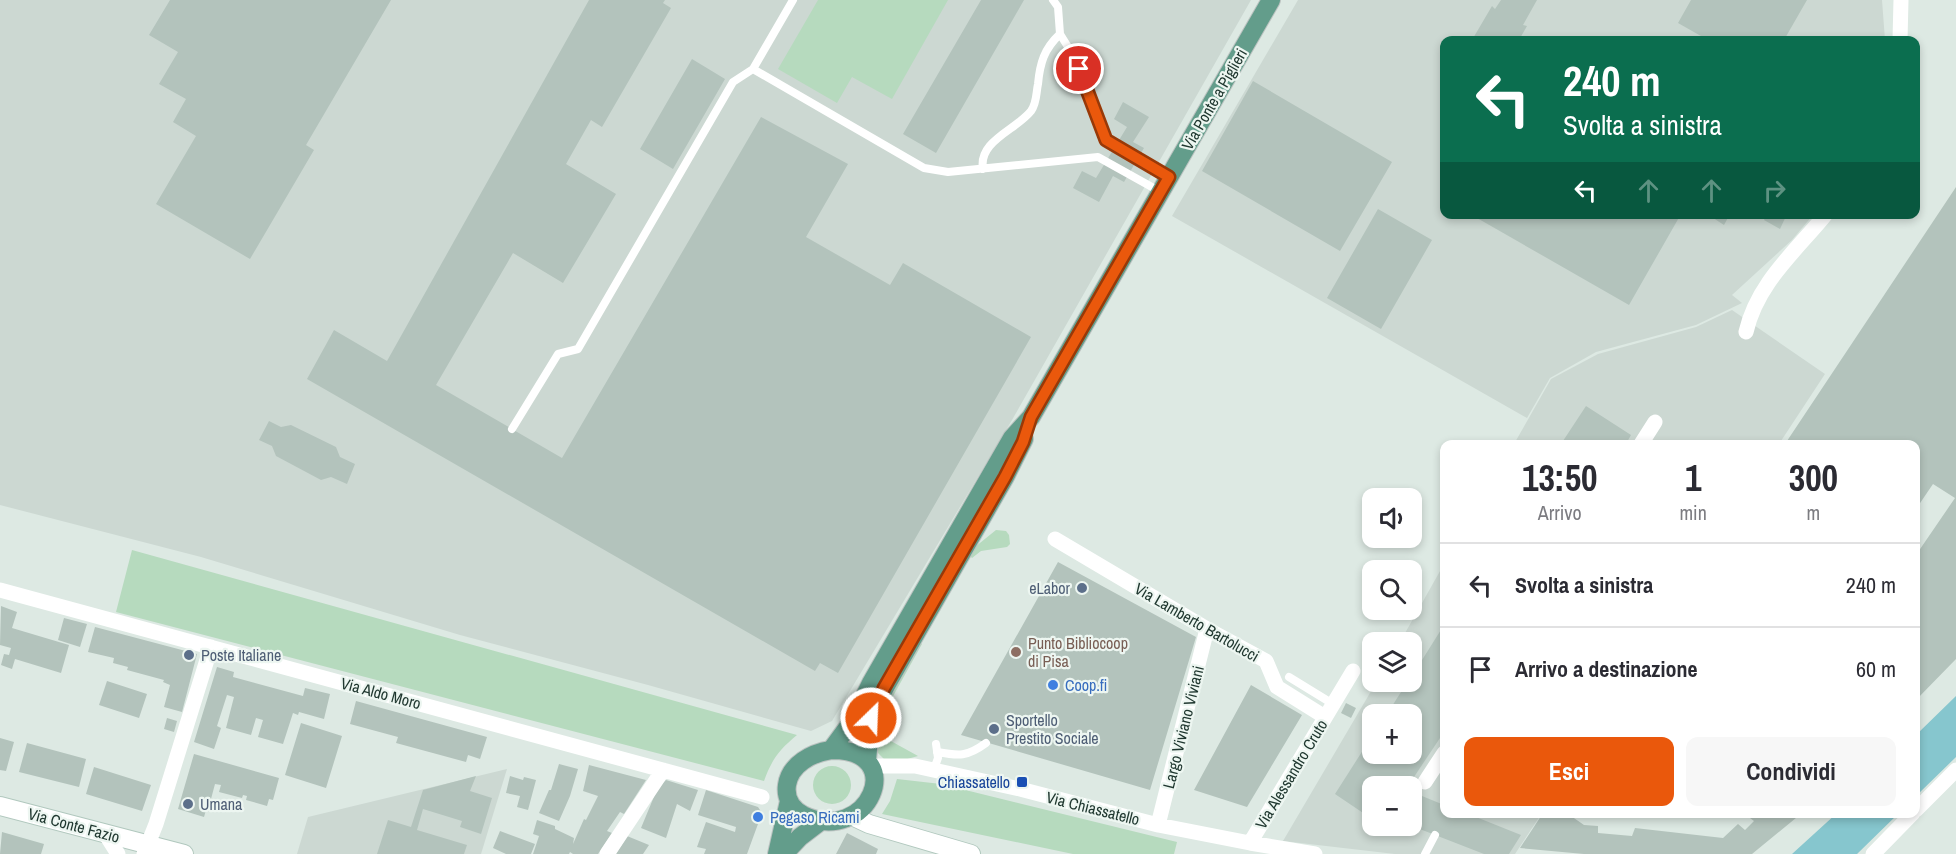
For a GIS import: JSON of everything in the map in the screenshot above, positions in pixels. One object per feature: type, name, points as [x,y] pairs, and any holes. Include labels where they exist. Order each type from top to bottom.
[{"type":"main road","name":"Via Ponte a Piglieri","points":[[869,763],[871,718],[875,705],[1005,477],[1023,442],[1031,417],[1271,0]]},
{"type":"main road","name":"Via Ponte a Piglieri","points":[[831,750],[853,720],[871,683],[1012,438],[1031,417]]},
{"type":"main road","points":[[777,854],[789,801],[788,782],[793,770],[801,762],[811,756],[831,750],[849,751],[859,754],[869,763],[875,777],[875,789],[867,803],[852,816],[840,820],[821,821],[799,812],[789,801]]},
{"type":"main road","name":"Via Conte Fazio","points":[[0,806],[106,834],[146,849],[184,854]]},
{"type":"main road","points":[[852,816],[878,827],[971,854]]},
{"type":"main road","points":[[784,854],[800,837],[821,821]]},
{"type":"street","points":[[1900,36],[1901,0]]},
{"type":"street","points":[[1746,332],[1752,309],[1769,281],[1822,219]]},
{"type":"street","points":[[1644,440],[1655,422]]},
{"type":"street","name":"Via Lamberto Bartolucci","points":[[1055,539],[1266,662],[1277,687],[1329,710]]},
{"type":"street","name":"Via Aldo Moro","points":[[0,590],[762,797]]},
{"type":"street","name":"Largo Viviano Viviani","points":[[1158,825],[1207,629]]},
{"type":"street","points":[[146,849],[156,824],[211,647]]},
{"type":"street","name":"Via Alessandro Cruto","points":[[1250,843],[1353,671]]},
{"type":"street","points":[[1425,782],[1440,759]]},
{"type":"street","name":"Via Chiassatello","points":[[869,763],[915,766],[1158,825],[1315,854]]},
{"type":"street","points":[[607,854],[663,770]]},
{"type":"street","points":[[1920,806],[1956,770]]},
{"type":"street","points":[[1873,854],[1908,818]]},
{"type":"street","points":[[106,834],[118,854]]},
{"type":"lane","points":[[512,429],[558,354],[579,349],[733,82],[753,69],[794,0]]},
{"type":"lane","points":[[1057,2],[1060,34],[1073,55],[1106,140],[1165,184]]},
{"type":"lane","points":[[983,169],[982,163],[988,147],[1025,117],[1034,106],[1046,49],[1060,34]]},
{"type":"lane","points":[[753,69],[924,168],[948,172],[1098,157],[1165,184]]},
{"type":"lane","name":"Via Alessandro Cruto","points":[[1289,677],[1329,710]]},
{"type":"lane","points":[[934,770],[938,758],[936,748],[965,755],[975,752],[986,743]]},
{"type":"lane","points":[[1425,854],[1435,835]]},
{"type":"shaded area","points":[[0,0],[1251,0],[1012,420],[832,721],[811,731],[460,635],[201,557],[0,505]]},
{"type":"shaded area","points":[[1298,0],[1882,0],[1885,36],[1440,36],[1440,219],[1810,219],[1792,240],[1732,295],[1742,303],[1696,325],[1596,352],[1550,378],[1527,418],[1172,216]]},
{"type":"shaded area","points":[[1732,310],[1825,374],[1782,440],[1516,440],[1551,379],[1598,354],[1696,327]]},
{"type":"shaded area","points":[[1440,571],[1440,818],[1539,818],[1515,854],[1395,854],[1283,841],[1362,707],[1362,764],[1422,764],[1422,704],[1363,704],[1371,692],[1422,692],[1422,632],[1406,632],[1412,620],[1422,620],[1422,603]]},
{"type":"shaded area","points":[[507,769],[481,854],[297,854],[308,817]]},
{"type":"green space","points":[[818,0],[948,0],[892,99],[852,77],[837,103],[778,69]]},
{"type":"green space","points":[[996,530],[1006,531],[1010,544],[1007,547],[981,551],[972,558],[970,551]]},
{"type":"green space","points":[[132,550],[797,735],[777,755],[764,781],[116,612]]},
{"type":"green space","points":[[919,642],[922,644],[887,707],[880,735],[918,756],[900,761],[884,759],[878,753],[874,739],[879,712]]},
{"type":"green space","points":[[832,766],[845,772],[851,785],[845,798],[832,804],[819,798],[813,785],[819,772]]},
{"type":"green space","points":[[897,779],[941,784],[1177,842],[1174,854],[1073,854],[882,814],[890,801]]},
{"type":"water","points":[[1956,696],[1956,757],[1920,792],[1920,731]]},
{"type":"water","points":[[1832,818],[1894,818],[1857,854],[1792,854]]},
{"type":"building","points":[[170,0],[391,0],[306,145],[314,150],[250,259],[156,204],[196,136],[173,122],[186,99],[159,84],[178,52],[149,35]]},
{"type":"building","points":[[589,0],[665,0],[663,3],[671,8],[602,127],[591,120],[566,164],[616,194],[563,283],[513,253],[436,385],[562,458],[761,117],[848,164],[806,237],[890,285],[903,263],[1031,337],[838,673],[820,663],[815,671],[307,379],[334,330],[387,361]]},
{"type":"building","points":[[981,0],[1024,0],[936,153],[903,134]]},
{"type":"building","points":[[1501,0],[1537,0],[1523,25],[1527,26],[1521,36],[1474,36],[1492,6],[1495,9]]},
{"type":"building","points":[[1691,0],[1807,0],[1786,36],[1701,36],[1678,23]]},
{"type":"building","points":[[692,59],[725,79],[673,169],[640,149]]},
{"type":"building","points":[[1253,81],[1392,162],[1340,251],[1202,171]]},
{"type":"building","points":[[1123,102],[1149,117],[1133,142],[1144,148],[1124,182],[1113,176],[1099,202],[1073,188],[1082,171],[1096,178],[1127,127],[1114,119]]},
{"type":"building","points":[[1956,187],[1956,659],[1920,696],[1920,549],[1955,498],[1933,484],[1920,503],[1920,440],[1788,440]]},
{"type":"building","points":[[1378,209],[1432,240],[1381,329],[1327,298]]},
{"type":"building","points":[[1479,219],[1678,219],[1629,305]]},
{"type":"building","points":[[1715,219],[1727,219],[1724,225]]},
{"type":"building","points":[[1764,219],[1785,219],[1780,229]]},
{"type":"building","points":[[1586,406],[1631,435],[1628,440],[1564,440]]},
{"type":"building","points":[[269,421],[281,427],[291,425],[336,447],[340,457],[355,464],[347,484],[331,477],[321,480],[276,456],[272,446],[259,440]]},
{"type":"building","points":[[1058,562],[1196,637],[1150,790],[961,735]]},
{"type":"building","points":[[1,606],[17,612],[12,628],[69,645],[61,673],[15,659],[12,669],[1,665],[4,654],[9,655],[11,648],[0,645]]},
{"type":"building","points":[[64,618],[87,624],[80,647],[58,640]]},
{"type":"building","points":[[95,627],[197,654],[182,712],[164,707],[170,685],[163,682],[164,680],[127,670],[128,667],[113,663],[114,658],[88,652]]},
{"type":"building","points":[[1440,631],[1440,738],[1415,776],[1362,776],[1362,812],[1335,794],[1362,752],[1362,764],[1422,764],[1422,704],[1393,704],[1401,692],[1422,692],[1422,660]]},
{"type":"building","points":[[217,667],[234,672],[233,677],[303,696],[305,688],[330,694],[324,719],[299,712],[298,715],[293,713],[283,744],[258,737],[263,720],[256,718],[251,735],[226,728],[234,697],[227,695],[217,726],[221,728],[214,749],[194,742]]},
{"type":"building","points":[[107,681],[147,694],[139,718],[99,705]]},
{"type":"building","points":[[1251,685],[1302,715],[1247,807],[1194,790]]},
{"type":"building","points":[[356,701],[487,737],[480,759],[468,755],[466,762],[396,743],[398,737],[350,724]]},
{"type":"building","points":[[1346,703],[1356,708],[1351,718],[1341,713]]},
{"type":"building","points":[[167,718],[177,721],[174,732],[164,729]]},
{"type":"building","points":[[301,723],[342,736],[326,788],[285,775]]},
{"type":"building","points":[[0,738],[14,742],[6,771],[0,770]]},
{"type":"building","points":[[27,743],[86,759],[79,787],[19,772]]},
{"type":"building","points":[[194,754],[279,778],[273,800],[269,799],[267,806],[246,800],[247,796],[243,795],[242,798],[219,792],[221,785],[215,784],[211,799],[214,800],[210,812],[206,810],[204,817],[178,809]]},
{"type":"building","points":[[559,764],[578,769],[559,821],[539,813],[551,790]]},
{"type":"building","points":[[589,765],[646,780],[624,814],[620,812],[607,831],[612,833],[598,854],[570,852],[569,854],[533,854],[539,836],[533,834],[537,820],[555,826],[555,829],[574,838],[573,844],[598,796],[583,791]]},
{"type":"building","points":[[94,767],[151,785],[142,811],[86,794]]},
{"type":"building","points":[[476,776],[470,791],[492,798],[481,834],[460,827],[462,821],[423,809],[417,830],[467,845],[464,854],[377,854],[388,820],[411,827],[423,790]]},
{"type":"building","points":[[510,776],[523,780],[524,777],[536,780],[528,810],[517,807],[520,796],[506,793]]},
{"type":"building","points":[[666,780],[698,790],[690,811],[677,804],[666,838],[641,828],[658,787]]},
{"type":"building","points":[[706,790],[758,807],[762,813],[747,854],[704,854],[706,849],[697,847],[706,822],[735,832],[736,827],[698,815]]},
{"type":"building","points":[[1422,796],[1440,803],[1440,818],[1478,818],[1521,835],[1509,854],[1484,854],[1422,830]]},
{"type":"building","points":[[1540,818],[1574,818],[1584,825],[1598,826],[1598,833],[1632,836],[1635,828],[1723,838],[1738,824],[1745,830],[1754,821],[1750,818],[1796,818],[1752,854],[1584,854],[1520,848]]},
{"type":"building","points":[[500,831],[535,844],[531,854],[506,854],[493,848]]},
{"type":"building","points":[[2,832],[44,844],[41,854],[0,854]]},
{"type":"building","points":[[847,833],[878,849],[876,854],[836,854]]},
{"type":"building","points":[[627,836],[649,845],[643,854],[616,854]]},
{"type":"place","name":"eLabor","points":[[1082,588]]},
{"type":"place","name":"Punto Bibliocoop di Pisa","points":[[1016,652]]},
{"type":"place","name":"Poste Italiane","points":[[189,655]]},
{"type":"place","name":"Coop.fi","points":[[1053,685]]},
{"type":"place","name":"Sportello Prestito Sociale","points":[[994,729]]},
{"type":"place","name":"Chiassatello","points":[[1022,782]]},
{"type":"place","name":"Umana","points":[[188,804]]},
{"type":"place","name":"Pegaso Ricami","points":[[758,817]]},
{"type":"route","points":[[871,718],[884,688],[1005,477],[1023,442],[1031,417],[1169,177],[1106,140],[1079,69]]}]
